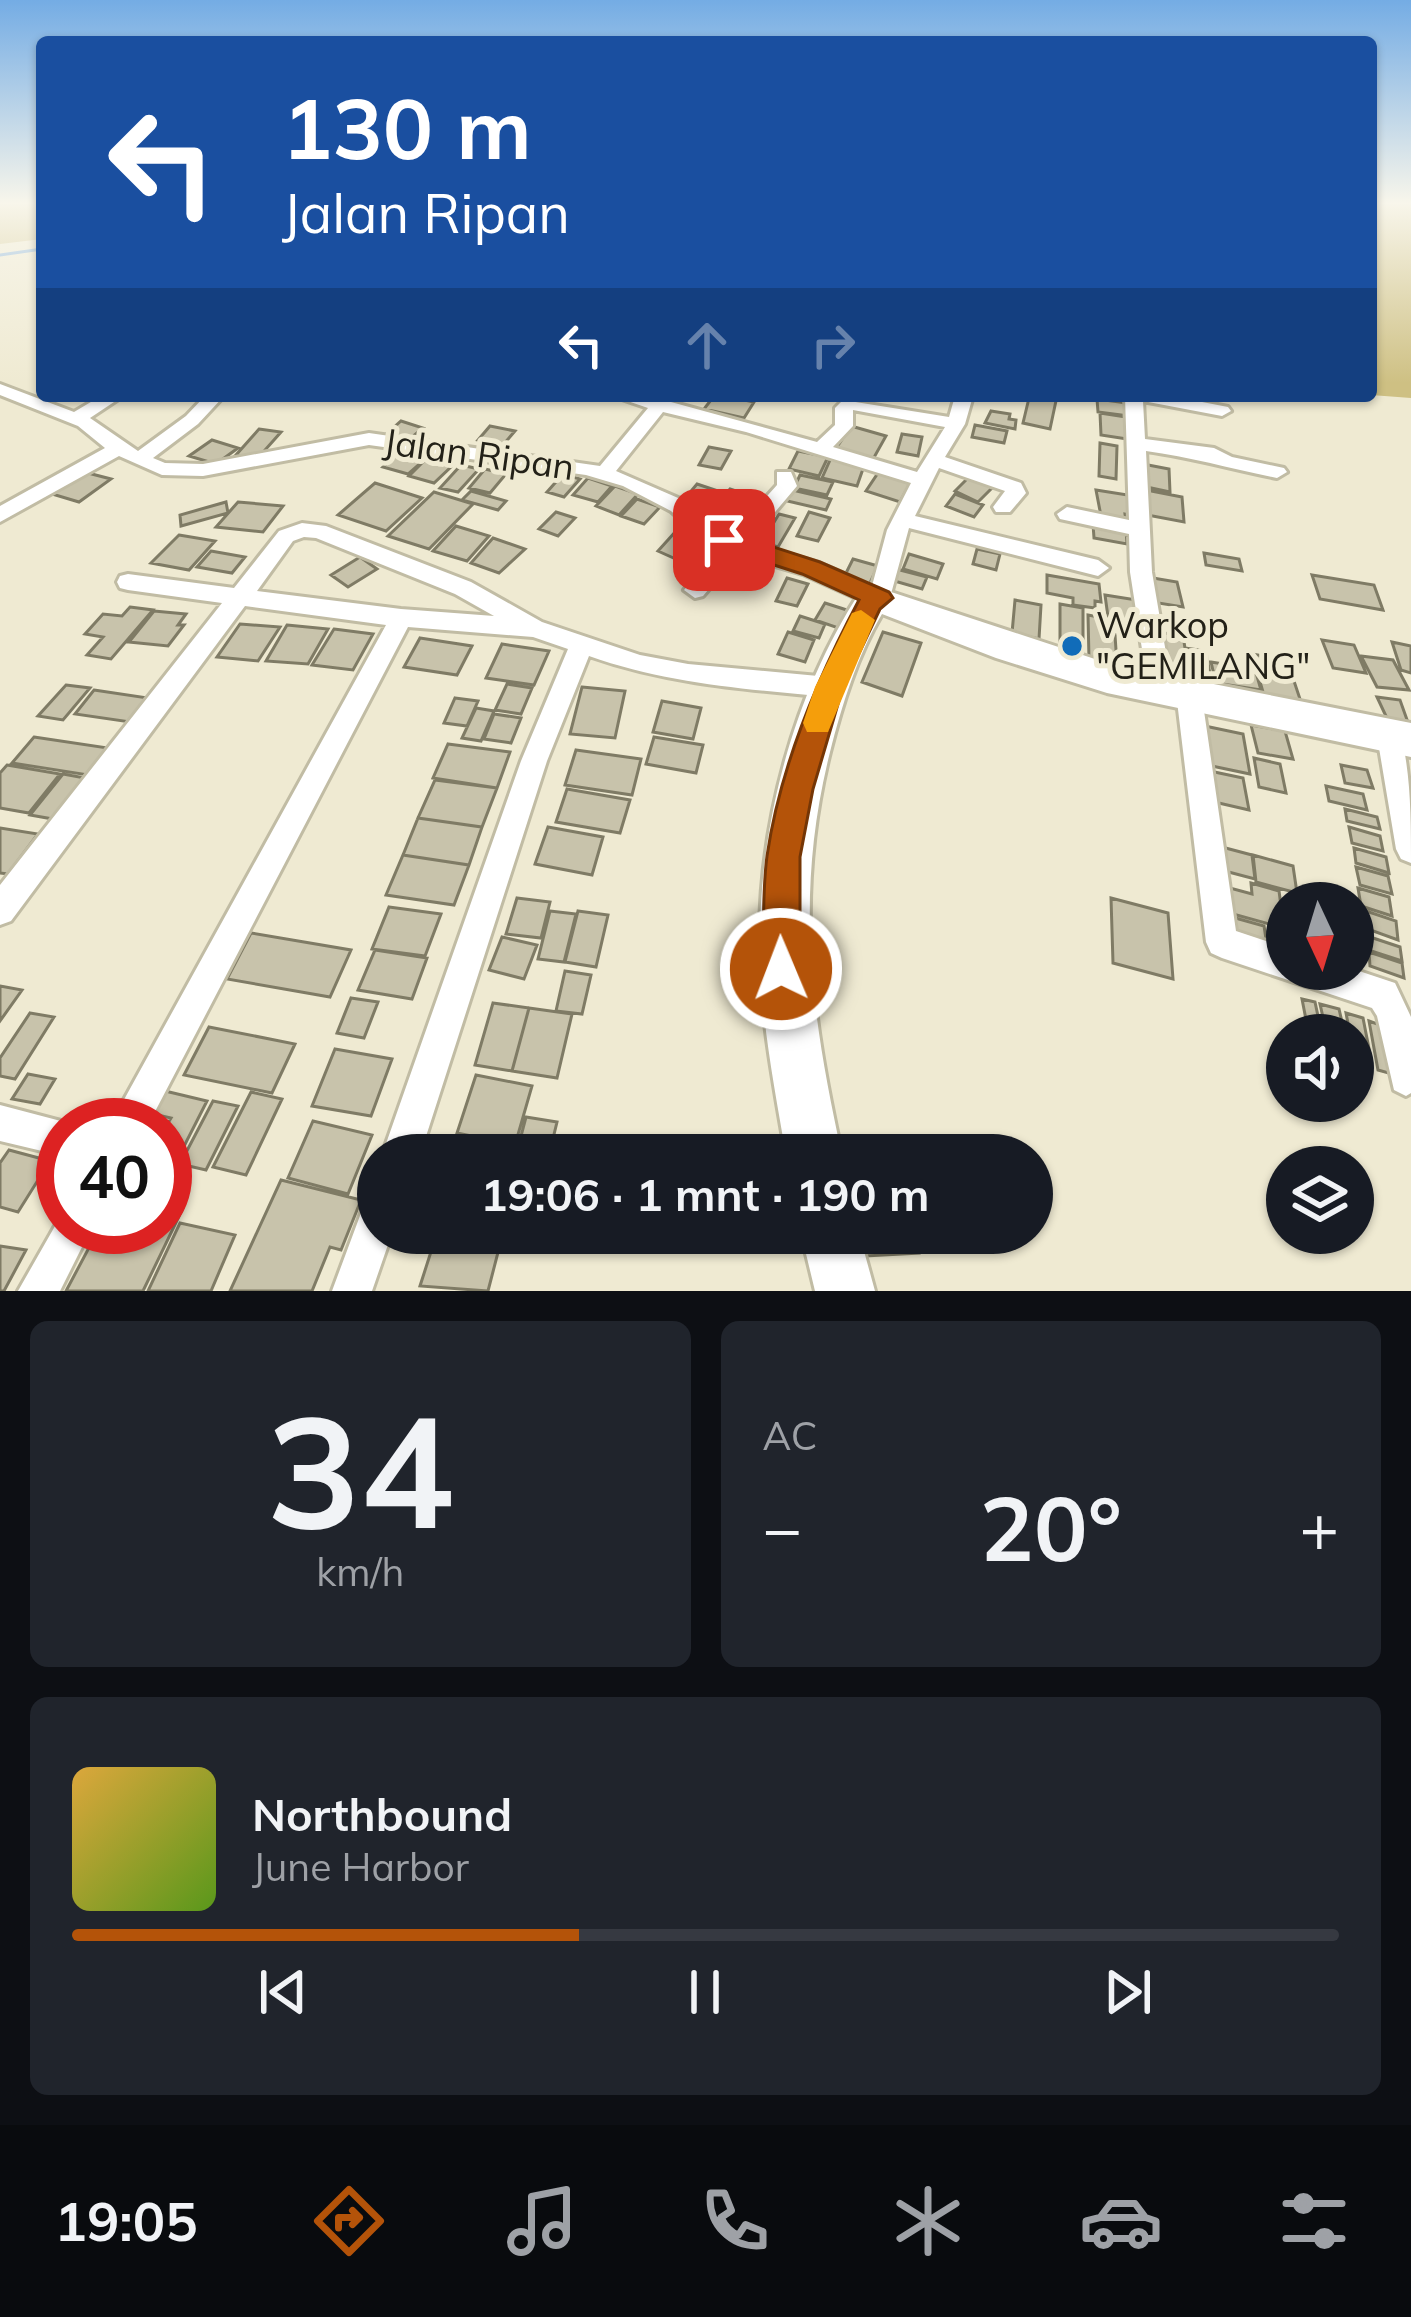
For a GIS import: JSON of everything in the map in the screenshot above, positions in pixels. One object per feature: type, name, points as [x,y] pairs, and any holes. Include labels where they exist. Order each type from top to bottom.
[{"type":"street","name":"Jalan Ripan","points":[[0,388],[77,418],[118,449],[162,470],[202,470],[369,439],[604,474],[678,506],[701,527],[737,547],[811,568],[880,598]]},
{"type":"street","points":[[77,418],[104,402]]},
{"type":"street","points":[[139,459],[209,402]]},
{"type":"street","points":[[604,474],[651,402]]},
{"type":"street","points":[[656,402],[922,480]]},
{"type":"street","points":[[810,1134],[781,969],[783,857],[829,687],[870,603],[880,598],[904,520],[956,424],[962,402]]},
{"type":"street","points":[[1138,402],[1139,529],[1156,662],[1190,698],[1222,942],[1266,957]]},
{"type":"street","points":[[1172,402],[1222,411]]},
{"type":"street","points":[[820,449],[844,426],[844,408],[849,404],[956,424]]},
{"type":"street","points":[[1137,444],[1214,454],[1226,462],[1276,472]]},
{"type":"street","points":[[0,515],[118,449]]},
{"type":"street","points":[[934,460],[1015,488],[1003,507]]},
{"type":"street","points":[[695,590],[776,503],[787,486],[784,476]]},
{"type":"street","points":[[1067,514],[1139,529]]},
{"type":"street","points":[[904,520],[1098,568]]},
{"type":"street","points":[[0,910],[286,536],[302,530],[319,531],[463,588],[534,628],[581,646],[688,674],[829,687]]},
{"type":"street","points":[[128,582],[401,618],[534,628]]},
{"type":"street","points":[[880,598],[1039,659],[1190,698],[1401,738],[1411,849]]},
{"type":"street","points":[[143,1098],[401,618]]},
{"type":"street","points":[[408,1134],[534,761],[581,646]]},
{"type":"street","points":[[1368,990],[1383,995],[1393,1012],[1406,1078]]},
{"type":"street","points":[[0,1123],[36,1132]]},
{"type":"street","points":[[38,1291],[58,1254]]},
{"type":"street","points":[[352,1291],[365,1254]]},
{"type":"street","points":[[835,1254],[844,1291]]},
{"type":"shaded area","points":[[1377,263],[1411,263],[1411,398],[1377,395]]},
{"type":"building","points":[[709,402],[754,402],[744,418],[704,409]]},
{"type":"building","points":[[1028,402],[1056,402],[1050,429],[1023,423]]},
{"type":"building","points":[[1097,402],[1120,402],[1127,403],[1129,416],[1098,412]]},
{"type":"building","points":[[991,411],[1010,414],[1009,419],[1016,420],[1015,429],[985,423]]},
{"type":"building","points":[[1100,413],[1126,417],[1127,439],[1101,435]]},
{"type":"building","points":[[401,421],[423,428],[405,443],[383,437]]},
{"type":"building","points":[[975,425],[1007,431],[1004,443],[972,437]]},
{"type":"building","points":[[490,426],[515,431],[503,445],[478,440]]},
{"type":"building","points":[[851,426],[886,436],[872,461],[835,450]]},
{"type":"building","points":[[259,429],[281,432],[258,458],[236,455]]},
{"type":"building","points":[[902,434],[922,437],[918,456],[897,452]]},
{"type":"building","points":[[212,440],[238,448],[216,464],[189,456]]},
{"type":"building","points":[[1100,443],[1117,446],[1116,479],[1099,476]]},
{"type":"building","points":[[709,447],[731,451],[721,469],[699,465]]},
{"type":"building","points":[[798,451],[828,457],[819,476],[789,469]]},
{"type":"building","points":[[399,452],[425,459],[408,474],[383,467]]},
{"type":"building","points":[[427,458],[453,465],[434,483],[409,476]]},
{"type":"building","points":[[831,458],[864,466],[857,486],[822,478]]},
{"type":"building","points":[[1143,464],[1169,469],[1170,492],[1142,486]]},
{"type":"building","points":[[461,465],[479,469],[458,492],[440,488]]},
{"type":"building","points":[[485,469],[506,474],[490,493],[469,488]]},
{"type":"building","points":[[880,470],[912,480],[900,502],[866,491]]},
{"type":"building","points":[[84,472],[111,479],[79,502],[52,494]]},
{"type":"building","points":[[563,474],[580,479],[564,497],[547,492]]},
{"type":"building","points":[[800,475],[833,482],[827,495],[794,488]]},
{"type":"building","points":[[969,477],[993,487],[978,502],[955,491]]},
{"type":"building","points":[[588,478],[612,486],[598,502],[573,495]]},
{"type":"building","points":[[375,483],[422,498],[386,531],[338,515]]},
{"type":"building","points":[[697,484],[724,493],[709,511],[682,502]]},
{"type":"building","points":[[615,486],[638,494],[619,515],[596,506]]},
{"type":"building","points":[[730,489],[751,496],[739,511],[718,503]]},
{"type":"building","points":[[788,489],[831,499],[826,510],[783,500]]},
{"type":"building","points":[[1141,489],[1182,497],[1184,522],[1142,514]]},
{"type":"building","points":[[1096,490],[1134,496],[1136,516],[1125,514],[1126,521],[1101,516]]},
{"type":"building","points":[[471,491],[506,501],[498,510],[462,500]]},
{"type":"building","points":[[434,492],[473,504],[429,549],[388,536]]},
{"type":"building","points":[[955,494],[983,505],[974,517],[946,506]]},
{"type":"building","points":[[637,499],[660,507],[644,524],[621,516]]},
{"type":"building","points":[[226,502],[228,513],[181,526],[180,515]]},
{"type":"building","points":[[238,502],[283,506],[263,532],[216,527]]},
{"type":"building","points":[[717,503],[738,512],[723,531],[702,523]]},
{"type":"building","points":[[556,512],[575,518],[558,536],[539,529]]},
{"type":"building","points":[[809,512],[830,518],[818,541],[797,536]]},
{"type":"building","points":[[779,514],[795,518],[778,547],[762,542]]},
{"type":"building","points":[[1093,524],[1126,530],[1127,544],[1094,538]]},
{"type":"building","points":[[456,526],[489,536],[467,561],[433,551]]},
{"type":"building","points":[[676,531],[696,539],[678,560],[658,551]]},
{"type":"building","points":[[179,535],[215,541],[189,570],[151,563]]},
{"type":"building","points":[[493,538],[525,549],[499,573],[471,563]]},
{"type":"building","points":[[977,549],[1000,554],[996,570],[973,564]]},
{"type":"building","points":[[211,551],[245,557],[232,573],[197,567]]},
{"type":"building","points":[[1204,553],[1239,559],[1242,571],[1206,565]]},
{"type":"building","points":[[909,554],[943,564],[937,579],[903,569]]},
{"type":"building","points":[[360,557],[377,569],[348,587],[331,575]]},
{"type":"building","points":[[853,559],[878,566],[869,585],[844,577]]},
{"type":"building","points":[[896,569],[927,577],[922,589],[891,580]]},
{"type":"building","points":[[1047,575],[1099,584],[1101,602],[1095,601],[1095,608],[1073,605],[1073,598],[1047,593]]},
{"type":"building","points":[[1312,575],[1374,585],[1383,610],[1320,599]]},
{"type":"building","points":[[1147,577],[1177,582],[1183,607],[1152,602]]},
{"type":"building","points":[[787,578],[808,584],[797,606],[776,601]]},
{"type":"building","points":[[1105,595],[1143,601],[1146,623],[1108,617]]},
{"type":"building","points":[[1015,600],[1041,605],[1039,639],[1012,633]]},
{"type":"building","points":[[825,603],[853,612],[844,630],[815,620]]},
{"type":"building","points":[[1060,604],[1083,608],[1083,651],[1060,646]]},
{"type":"building","points":[[130,607],[153,610],[111,659],[87,655],[103,637],[85,634],[103,614],[122,616]]},
{"type":"building","points":[[154,611],[186,614],[178,625],[184,625],[168,646],[129,642]]},
{"type":"building","points":[[1088,615],[1114,620],[1117,665],[1089,659]]},
{"type":"building","points":[[800,616],[825,624],[819,638],[793,631]]},
{"type":"building","points":[[240,624],[280,627],[258,661],[217,657]]},
{"type":"building","points":[[287,625],[328,629],[308,664],[266,661]]},
{"type":"building","points":[[334,629],[373,634],[353,670],[312,665]]},
{"type":"building","points":[[1152,631],[1183,636],[1185,648],[1206,651],[1211,680],[1177,674],[1175,663],[1156,659]]},
{"type":"building","points":[[788,632],[814,640],[805,662],[778,654]]},
{"type":"building","points":[[883,632],[921,643],[902,696],[862,682]]},
{"type":"building","points":[[420,638],[472,646],[457,675],[404,667]]},
{"type":"building","points":[[1322,640],[1354,645],[1366,673],[1333,668]]},
{"type":"building","points":[[1392,642],[1411,646],[1411,673],[1401,670]]},
{"type":"building","points":[[502,644],[549,651],[534,685],[486,678]]},
{"type":"building","points":[[1252,654],[1287,660],[1302,705],[1265,699]]},
{"type":"building","points":[[1361,656],[1393,660],[1409,690],[1377,687]]},
{"type":"building","points":[[1211,662],[1255,669],[1261,690],[1216,683]]},
{"type":"building","points":[[507,684],[532,688],[521,714],[495,710]]},
{"type":"building","points":[[66,685],[90,688],[63,720],[38,716]]},
{"type":"building","points":[[582,687],[625,691],[615,738],[570,734]]},
{"type":"building","points":[[94,690],[148,698],[130,722],[75,714]]},
{"type":"building","points":[[1377,697],[1400,700],[1411,731],[1392,729]]},
{"type":"building","points":[[455,698],[478,701],[467,726],[444,723]]},
{"type":"building","points":[[662,701],[701,708],[693,739],[653,732]]},
{"type":"building","points":[[476,708],[494,711],[481,741],[462,738]]},
{"type":"building","points":[[494,714],[521,718],[511,743],[484,739]]},
{"type":"building","points":[[1200,725],[1243,734],[1250,774],[1207,765]]},
{"type":"building","points":[[1251,725],[1285,731],[1293,759],[1258,753]]},
{"type":"building","points":[[34,737],[108,748],[88,775],[12,763]]},
{"type":"building","points":[[654,737],[703,745],[696,773],[646,764]]},
{"type":"building","points":[[448,744],[510,752],[497,788],[433,778]]},
{"type":"building","points":[[576,750],[641,759],[632,795],[565,785]]},
{"type":"building","points":[[1254,758],[1280,764],[1286,793],[1259,787]]},
{"type":"building","points":[[7,765],[60,774],[29,813],[0,808],[0,773]]},
{"type":"building","points":[[1341,765],[1367,770],[1373,788],[1345,783]]},
{"type":"building","points":[[1205,770],[1243,778],[1249,810],[1210,801]]},
{"type":"building","points":[[63,774],[85,778],[53,819],[30,815]]},
{"type":"building","points":[[435,780],[497,788],[482,827],[418,818]]},
{"type":"building","points":[[1326,786],[1363,794],[1367,810],[1329,801]]},
{"type":"building","points":[[567,789],[630,800],[620,833],[556,822]]},
{"type":"building","points":[[1345,809],[1377,817],[1380,829],[1347,821]]},
{"type":"building","points":[[418,818],[482,827],[469,865],[403,855]]},
{"type":"building","points":[[548,827],[603,837],[592,875],[535,864]]},
{"type":"building","points":[[1349,827],[1380,836],[1383,851],[1352,843]]},
{"type":"building","points":[[0,828],[38,834],[8,874],[0,873]]},
{"type":"building","points":[[1218,846],[1252,855],[1255,879],[1221,870]]},
{"type":"building","points":[[1354,848],[1386,857],[1389,873],[1356,863]]},
{"type":"building","points":[[403,855],[469,865],[454,905],[386,895]]},
{"type":"building","points":[[1253,855],[1293,866],[1295,882],[1256,882]]},
{"type":"building","points":[[1356,867],[1388,876],[1392,894],[1374,889],[1374,882],[1359,882]]},
{"type":"building","points":[[1251,883],[1266,887],[1266,923],[1233,914],[1230,888],[1252,894]]},
{"type":"building","points":[[1374,893],[1389,897],[1392,916],[1374,910]]},
{"type":"building","points":[[517,898],[550,902],[541,938],[506,934]]},
{"type":"building","points":[[1111,898],[1168,913],[1173,979],[1113,963]]},
{"type":"building","points":[[389,907],[441,914],[425,956],[372,949]]},
{"type":"building","points":[[550,911],[576,914],[564,962],[538,959]]},
{"type":"building","points":[[578,911],[608,915],[596,967],[565,962]]},
{"type":"building","points":[[1221,914],[1264,926],[1266,950],[1224,939]]},
{"type":"building","points":[[1374,914],[1396,921],[1398,940],[1374,931]]},
{"type":"building","points":[[251,933],[351,950],[330,997],[227,979]]},
{"type":"building","points":[[502,937],[537,945],[524,979],[489,970]]},
{"type":"building","points":[[1374,938],[1400,947],[1402,961],[1374,952]]},
{"type":"building","points":[[375,950],[427,958],[412,999],[358,990]]},
{"type":"building","points":[[1374,954],[1402,963],[1404,978],[1374,967]]},
{"type":"building","points":[[565,971],[591,975],[582,1014],[556,1011]]},
{"type":"building","points":[[0,986],[22,990],[0,1021]]},
{"type":"building","points":[[351,998],[378,1002],[364,1038],[337,1033]]},
{"type":"building","points":[[1302,999],[1315,1002],[1318,1014],[1305,1014]]},
{"type":"building","points":[[493,1003],[529,1008],[512,1071],[475,1065]]},
{"type":"building","points":[[1320,1004],[1339,1009],[1340,1014],[1322,1014]]},
{"type":"building","points":[[529,1008],[572,1014],[557,1078],[512,1071]]},
{"type":"building","points":[[30,1013],[54,1017],[15,1079],[0,1076],[0,1058]]},
{"type":"building","points":[[1374,1023],[1383,1026],[1392,1074],[1378,1070]]},
{"type":"building","points":[[209,1027],[295,1044],[272,1093],[184,1075]]},
{"type":"building","points":[[335,1049],[392,1059],[371,1116],[312,1106]]},
{"type":"building","points":[[28,1074],[55,1079],[36,1103],[12,1099]]},
{"type":"building","points":[[476,1075],[532,1086],[518,1134],[457,1133]]},
{"type":"building","points":[[165,1091],[207,1101],[192,1131],[192,1098],[161,1098]]},
{"type":"building","points":[[251,1092],[282,1099],[246,1175],[213,1167]]},
{"type":"building","points":[[213,1101],[238,1106],[206,1170],[192,1167],[192,1141]]},
{"type":"building","points":[[526,1117],[557,1122],[554,1134],[522,1134]]},
{"type":"building","points":[[313,1121],[368,1134],[357,1134],[357,1172],[348,1194],[288,1178]]},
{"type":"building","points":[[9,1150],[36,1157],[36,1183],[18,1212],[0,1207],[0,1163]]},
{"type":"building","points":[[281,1180],[357,1199],[341,1250],[330,1247],[312,1291],[230,1291]]},
{"type":"building","points":[[192,1226],[235,1235],[211,1291],[148,1291],[165,1254],[192,1254]]},
{"type":"building","points":[[0,1246],[26,1250],[4,1291],[0,1291]]},
{"type":"building","points":[[86,1254],[161,1254],[143,1291],[66,1291]]},
{"type":"building","points":[[430,1254],[498,1254],[488,1291],[420,1286]]},
{"type":"slow traffic","points":[[818,723],[829,687],[861,620]]},
{"type":"place","name":"Warkop \"GEMILANG\"","points":[[1072,646]]},
{"type":"route","points":[[724,540],[811,568],[880,598],[870,603],[829,687],[798,789],[783,857],[781,969]]}]
